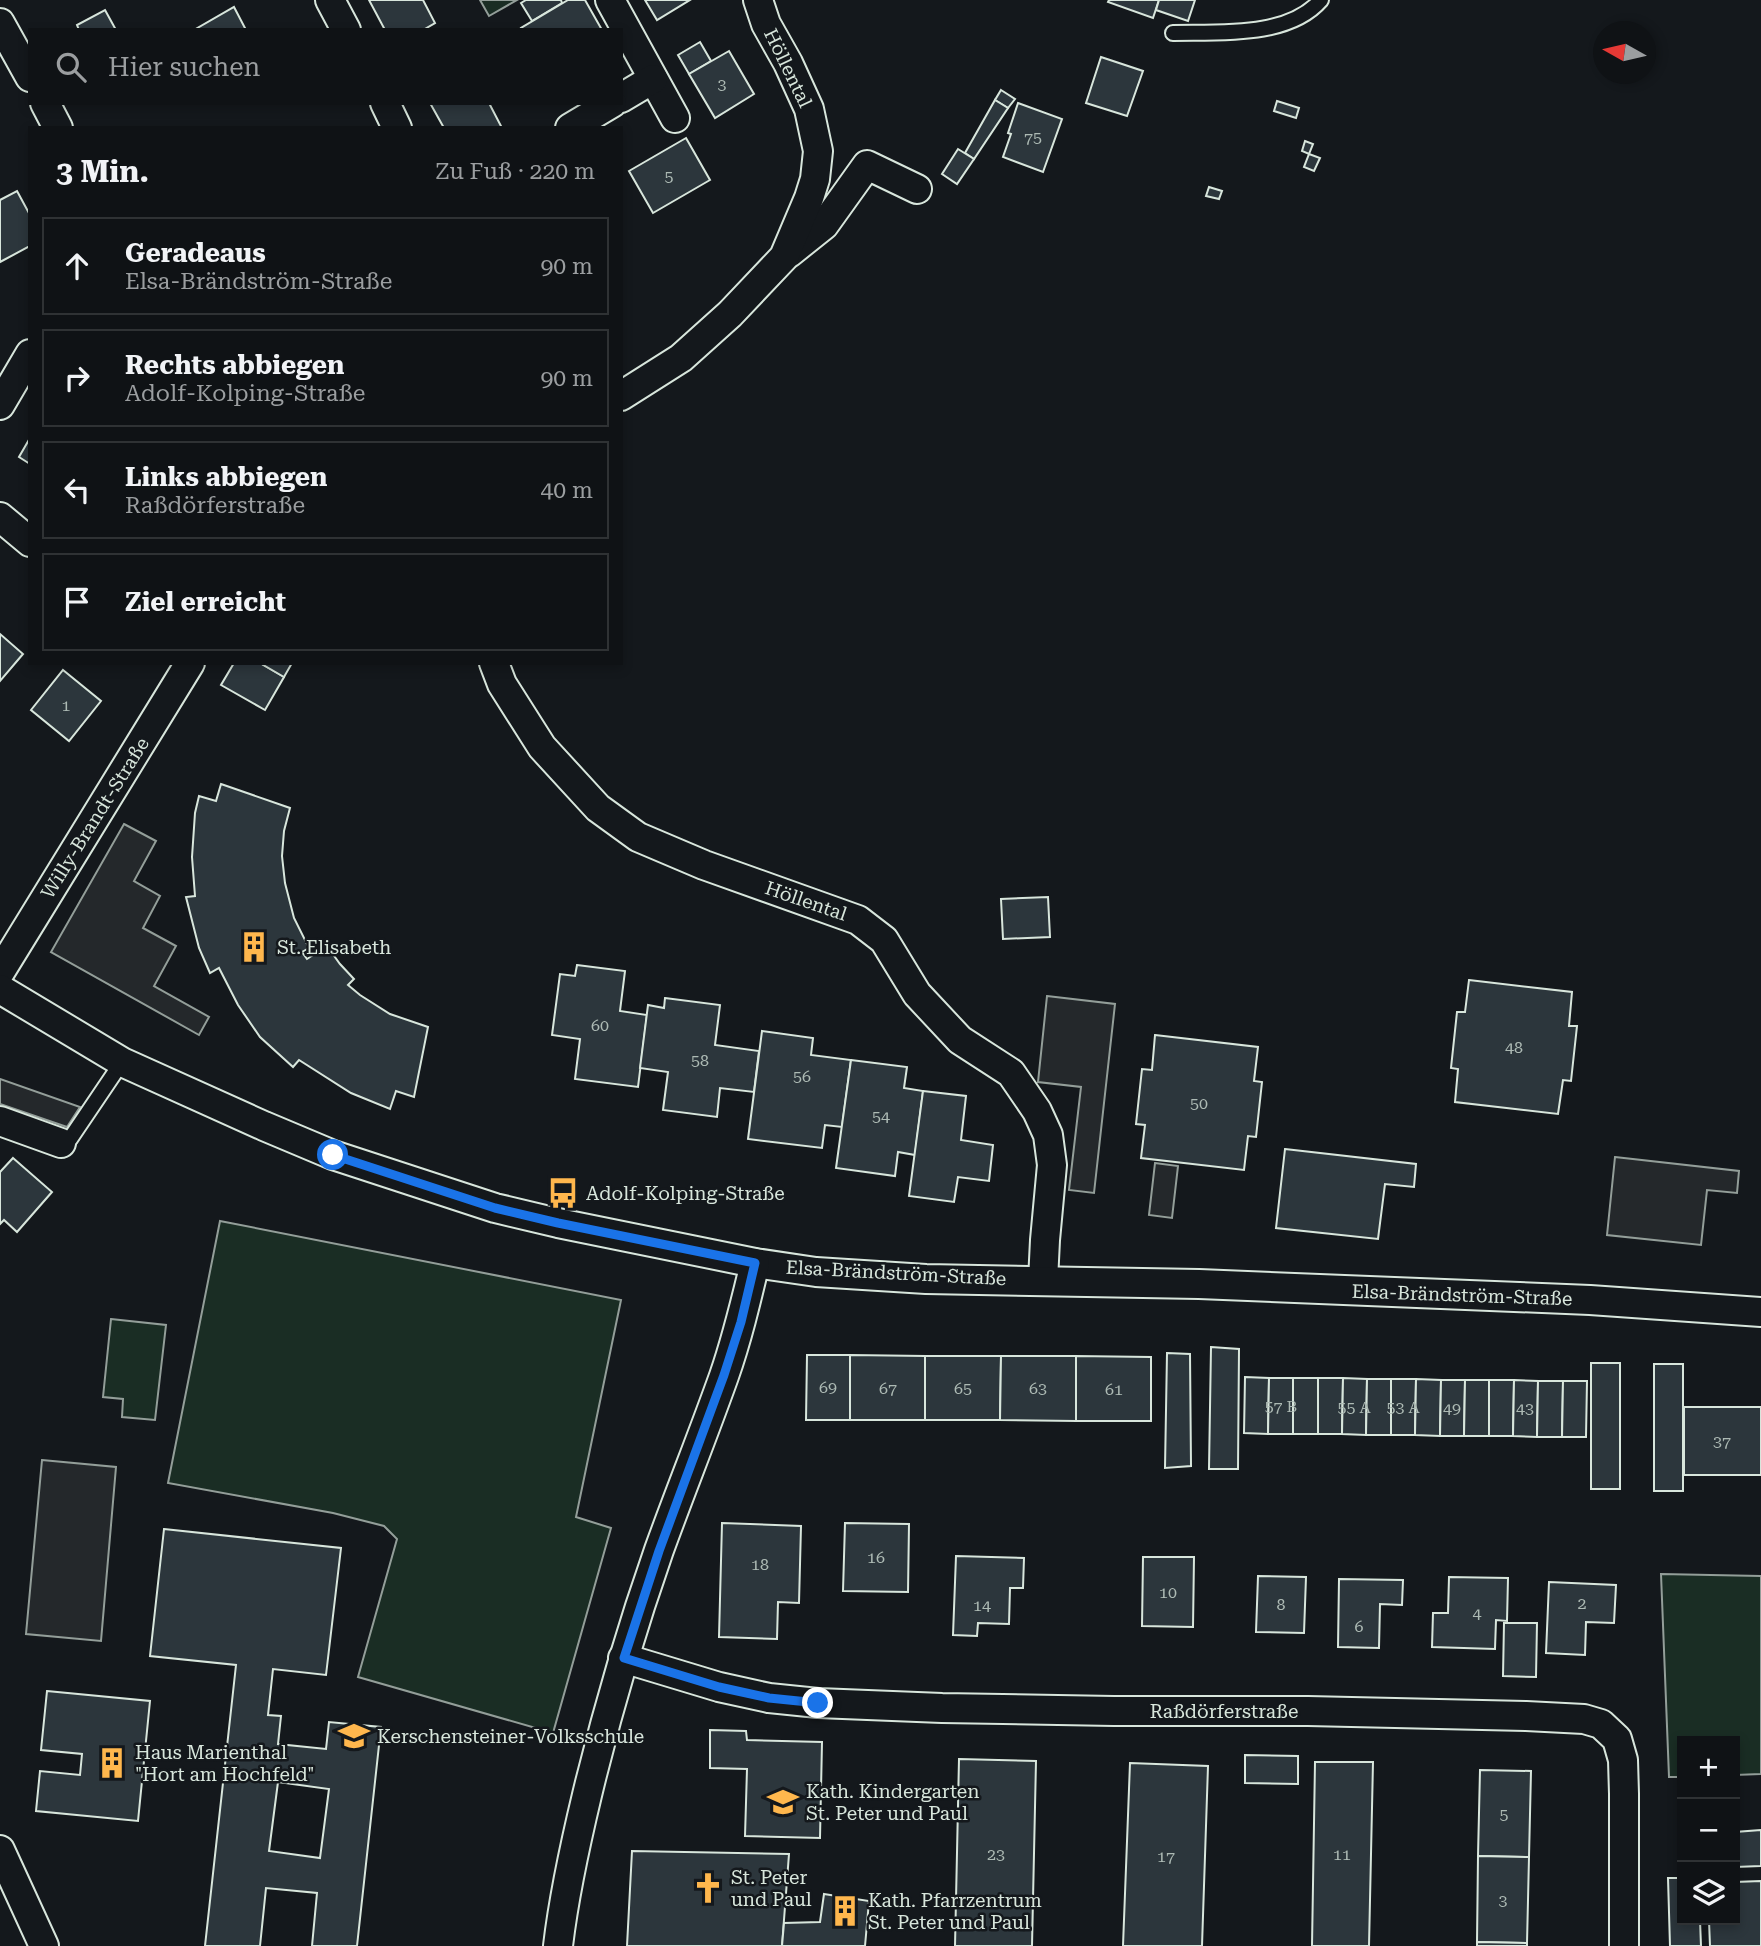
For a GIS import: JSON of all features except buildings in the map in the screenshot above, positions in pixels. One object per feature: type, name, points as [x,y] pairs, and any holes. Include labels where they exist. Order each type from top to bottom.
[{"type":"street","points":[[330,0],[345,28]]},
{"type":"street","points":[[610,0],[675,118]]},
{"type":"street","name":"Höllental","points":[[758,0],[766,24],[810,109],[818,151],[815,179],[809,198],[784,257]]},
{"type":"street","points":[[0,23],[28,72]]},
{"type":"street","points":[[623,97],[653,79]]},
{"type":"street","points":[[46,105],[57,126]]},
{"type":"street","points":[[385,105],[396,126]]},
{"type":"street","points":[[573,126],[609,105]]},
{"type":"street","name":"Höllental","points":[[623,395],[681,358],[730,314],[784,257],[824,225],[867,165],[916,189]]},
{"type":"street","points":[[0,405],[28,357]]},
{"type":"street","points":[[0,517],[28,540]]},
{"type":"street","name":"Willy-Brandt-Straße","points":[[0,972],[189,665]]},
{"type":"street","name":"Höllental","points":[[495,665],[502,684],[542,747],[598,808],[638,837],[682,856],[858,920],[884,940],[917,995],[960,1040],[1011,1073],[1037,1111],[1048,1135],[1052,1165],[1043,1281]]},
{"type":"street","name":"Elsa-Brändström-Straße","points":[[0,989],[122,1062],[333,1155],[495,1208],[755,1263],[816,1272],[926,1279],[1199,1284],[1590,1300],[1761,1312]]},
{"type":"street","points":[[0,1121],[61,1143]]},
{"type":"street","points":[[558,1946],[562,1907],[599,1744],[659,1551],[724,1375],[741,1322],[755,1263]]},
{"type":"street","name":"Raßdörferstraße","points":[[624,1658],[719,1687],[769,1698],[818,1703],[968,1709],[1308,1711],[1584,1719],[1601,1724],[1617,1739],[1623,1760],[1624,1946]]},
{"type":"street","points":[[0,1850],[44,1946]]},
{"type":"lane","points":[[1173,33],[1241,32],[1273,28],[1312,10],[1321,0]]},
{"type":"lane","points":[[61,1143],[70,1139],[122,1062]]},
{"type":"green space","points":[[480,0],[517,0],[489,16]]},
{"type":"green space","points":[[220,1221],[621,1300],[576,1517],[611,1528],[553,1733],[358,1677],[397,1539],[384,1526],[333,1513],[168,1483]]},
{"type":"green space","points":[[111,1319],[166,1325],[155,1420],[122,1417],[123,1399],[103,1397]]},
{"type":"green space","points":[[1661,1574],[1761,1576],[1761,1774],[1740,1775],[1740,1736],[1677,1736],[1677,1777],[1669,1777]]},
{"type":"shaded area","points":[[124,824],[156,841],[134,881],[160,896],[143,928],[176,946],[154,986],[209,1017],[199,1035],[51,952]]},
{"type":"shaded area","points":[[1047,996],[1115,1004],[1094,1193],[1069,1190],[1081,1087],[1038,1082]]},
{"type":"shaded area","points":[[0,1079],[80,1107],[67,1127],[0,1104]]},
{"type":"shaded area","points":[[1615,1157],[1739,1171],[1737,1193],[1707,1190],[1701,1245],[1607,1235]]},
{"type":"shaded area","points":[[1155,1163],[1178,1166],[1172,1218],[1149,1215]]},
{"type":"shaded area","points":[[42,1460],[116,1467],[101,1641],[26,1634]]},
{"type":"place","name":"St. Elisabeth","points":[[254,947]]},
{"type":"place","name":"Adolf-Kolping-Straße","points":[[563,1193]]},
{"type":"place","name":"Kerschensteiner-Volksschule","points":[[354,1736]]},
{"type":"place","name":"Haus Marienthal \"Hort am Hochfeld\"","points":[[112,1763]]},
{"type":"place","name":"Kath. Kindergarten St. Peter und Paul","points":[[783,1802]]},
{"type":"place","name":"St. Peter und Paul","points":[[708,1888]]},
{"type":"place","name":"Kath. Pfarrzentrum St. Peter und Paul","points":[[845,1911]]},
{"type":"route","points":[[333,1155],[495,1208],[688,1251],[755,1263],[741,1322],[724,1375],[659,1551],[624,1658],[719,1687],[769,1698],[818,1703]]}]
